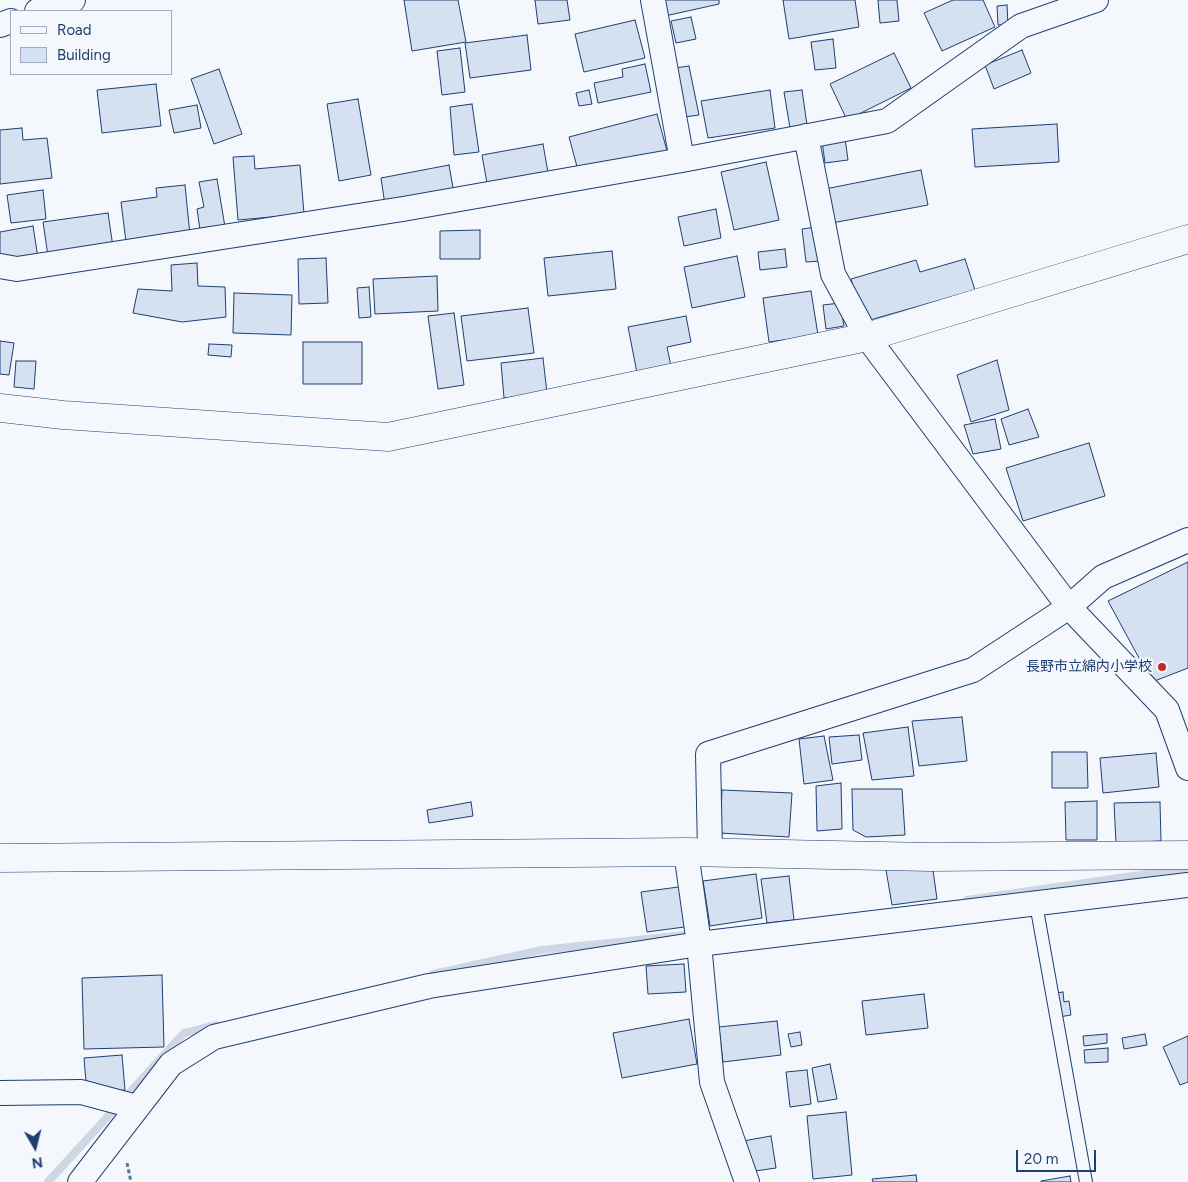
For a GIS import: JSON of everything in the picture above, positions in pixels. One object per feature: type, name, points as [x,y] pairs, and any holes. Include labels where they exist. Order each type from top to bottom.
[{"type":"street","points":[[40,10],[73,0]]},
{"type":"street","points":[[652,0],[682,160]]},
{"type":"street","points":[[0,266],[17,269],[403,209],[682,160],[887,121],[1021,26],[1096,0]]},
{"type":"street","points":[[806,136],[833,274],[867,337],[1068,606],[1167,710],[1188,768]]},
{"type":"street","points":[[0,408],[63,415],[388,437],[867,337],[1188,238]]},
{"type":"street","points":[[748,1182],[712,1082],[699,944],[698,852],[708,754],[973,670],[1068,606],[1103,577],[1188,540]]},
{"type":"street","points":[[0,858],[698,852],[931,856],[1188,855]]},
{"type":"street","points":[[80,1182],[171,1064],[214,1037],[429,986],[699,944],[1188,886]]},
{"type":"street","points":[[0,1093],[81,1092],[137,1107]]},
{"type":"lane","points":[[1036,904],[1086,1182]]},
{"type":"building","points":[[404,0],[458,0],[466,42],[412,51]]},
{"type":"building","points":[[535,0],[567,0],[570,20],[538,24]]},
{"type":"building","points":[[661,0],[719,0],[719,4],[665,16]]},
{"type":"building","points":[[783,0],[855,0],[859,27],[789,39]]},
{"type":"building","points":[[878,0],[897,0],[899,21],[880,23]]},
{"type":"building","points":[[953,0],[983,0],[995,27],[942,51],[924,13]]},
{"type":"building","points":[[1007,5],[1008,25],[998,25],[997,6]]},
{"type":"building","points":[[691,17],[696,39],[676,43],[671,21]]},
{"type":"building","points":[[635,20],[645,58],[584,72],[575,34]]},
{"type":"building","points":[[527,35],[531,70],[470,78],[465,43]]},
{"type":"building","points":[[833,39],[836,68],[815,70],[811,42]]},
{"type":"building","points":[[460,48],[465,92],[442,95],[437,51]]},
{"type":"building","points":[[1022,50],[1031,73],[994,89],[985,65]]},
{"type":"building","points":[[894,53],[911,88],[847,120],[830,84]]},
{"type":"building","points":[[645,64],[651,92],[598,103],[594,83],[623,77],[622,69]]},
{"type":"building","points":[[689,66],[699,115],[684,117],[675,68]]},
{"type":"building","points":[[219,69],[242,134],[214,144],[191,79]]},
{"type":"building","points":[[156,84],[161,126],[102,133],[97,90]]},
{"type":"building","points":[[589,90],[592,104],[579,106],[576,93]]},
{"type":"building","points":[[770,90],[775,128],[708,138],[701,101]]},
{"type":"building","points":[[802,90],[807,125],[790,128],[784,92]]},
{"type":"building","points":[[358,99],[371,175],[339,181],[327,104]]},
{"type":"building","points":[[472,104],[479,152],[454,155],[450,107]]},
{"type":"building","points":[[197,105],[201,128],[174,133],[169,110]]},
{"type":"building","points":[[657,114],[667,151],[579,174],[569,137]]},
{"type":"building","points":[[1057,124],[1059,162],[975,167],[972,129]]},
{"type":"building","points":[[22,128],[23,140],[47,138],[52,178],[0,184],[0,130]]},
{"type":"building","points":[[845,138],[848,160],[825,163],[822,141]]},
{"type":"building","points":[[543,144],[549,178],[488,189],[482,155]]},
{"type":"building","points":[[254,156],[255,169],[300,165],[304,214],[238,220],[233,157]]},
{"type":"building","points":[[766,162],[779,220],[734,230],[721,172]]},
{"type":"building","points":[[449,165],[454,193],[385,205],[381,178]]},
{"type":"building","points":[[921,170],[928,205],[832,223],[825,189]]},
{"type":"building","points":[[217,179],[225,227],[200,230],[197,209],[204,207],[199,182]]},
{"type":"building","points":[[185,185],[190,235],[126,242],[121,202],[157,197],[156,188]]},
{"type":"building","points":[[43,190],[46,219],[11,223],[7,195]]},
{"type":"building","points":[[716,209],[721,238],[684,246],[678,217]]},
{"type":"building","points":[[108,213],[113,247],[48,256],[43,222]]},
{"type":"building","points":[[33,226],[38,258],[0,263],[0,232]]},
{"type":"building","points":[[817,227],[821,261],[806,262],[802,229]]},
{"type":"building","points":[[480,230],[480,259],[440,259],[440,231]]},
{"type":"building","points":[[785,249],[787,267],[760,270],[758,252]]},
{"type":"building","points":[[612,251],[616,289],[548,296],[544,258]]},
{"type":"building","points":[[737,256],[745,297],[692,308],[684,267]]},
{"type":"building","points":[[326,258],[328,303],[299,304],[298,259]]},
{"type":"building","points":[[965,259],[975,290],[863,322],[851,279],[916,260],[920,272]]},
{"type":"building","points":[[197,263],[198,286],[225,287],[226,317],[182,322],[133,313],[138,289],[172,291],[171,265]]},
{"type":"building","points":[[437,276],[438,311],[375,314],[373,279]]},
{"type":"building","points":[[369,287],[371,317],[359,318],[357,288]]},
{"type":"building","points":[[811,291],[818,335],[769,342],[763,298]]},
{"type":"building","points":[[234,293],[292,295],[291,335],[233,333]]},
{"type":"building","points":[[840,303],[844,326],[826,329],[823,305]]},
{"type":"building","points":[[528,308],[534,353],[467,361],[461,316]]},
{"type":"building","points":[[454,313],[464,385],[438,389],[428,316]]},
{"type":"building","points":[[686,316],[691,342],[667,347],[672,371],[638,378],[628,327]]},
{"type":"building","points":[[0,341],[14,343],[9,375],[0,374]]},
{"type":"building","points":[[303,342],[362,342],[362,384],[303,384]]},
{"type":"building","points":[[209,344],[232,345],[231,357],[208,355]]},
{"type":"building","points":[[543,358],[547,393],[504,398],[501,363]]},
{"type":"building","points":[[997,360],[1009,410],[971,422],[957,375]]},
{"type":"building","points":[[16,361],[36,361],[34,389],[14,387]]},
{"type":"building","points":[[1028,409],[1039,437],[1009,445],[1001,419]]},
{"type":"building","points":[[995,419],[1001,449],[973,454],[964,425]]},
{"type":"building","points":[[1089,443],[1105,496],[1023,521],[1006,468]]},
{"type":"building","name":"長野市立綿内小学校","points":[[1188,562],[1188,668],[1152,682],[1108,601]]},
{"type":"building","points":[[962,717],[967,761],[919,766],[912,721]]},
{"type":"building","points":[[908,727],[914,776],[872,780],[863,733]]},
{"type":"building","points":[[859,735],[862,760],[832,764],[829,737]]},
{"type":"building","points":[[824,736],[833,780],[804,784],[799,739]]},
{"type":"building","points":[[1052,752],[1087,752],[1088,788],[1052,788]]},
{"type":"building","points":[[1156,753],[1159,787],[1103,793],[1100,758]]},
{"type":"building","points":[[841,783],[842,829],[817,831],[816,786]]},
{"type":"building","points":[[852,789],[902,789],[905,835],[866,837],[853,830]]},
{"type":"building","points":[[722,790],[792,793],[789,837],[720,833]]},
{"type":"building","points":[[1097,801],[1097,840],[1066,840],[1065,802]]},
{"type":"building","points":[[471,802],[473,816],[429,823],[427,810]]},
{"type":"building","points":[[1160,802],[1161,841],[1116,843],[1114,803]]},
{"type":"building","points":[[932,863],[937,899],[892,905],[886,870]]},
{"type":"building","points":[[756,874],[762,918],[710,926],[703,881]]},
{"type":"building","points":[[789,876],[794,920],[767,923],[761,879]]},
{"type":"building","points":[[686,886],[692,926],[647,932],[641,892]]},
{"type":"building","points":[[684,964],[686,992],[648,994],[646,966]]},
{"type":"building","points":[[162,975],[164,1047],[84,1049],[82,978]]},
{"type":"building","points":[[1063,992],[1064,1002],[1069,1001],[1071,1015],[1059,1017],[1056,993]]},
{"type":"building","points":[[924,994],[928,1028],[866,1035],[862,1001]]},
{"type":"building","points":[[689,1019],[697,1064],[622,1078],[613,1033]]},
{"type":"building","points":[[777,1021],[781,1055],[723,1062],[719,1027]]},
{"type":"building","points":[[800,1032],[802,1045],[791,1047],[788,1034]]},
{"type":"building","points":[[1107,1034],[1107,1043],[1084,1046],[1083,1036]]},
{"type":"building","points":[[1145,1034],[1147,1045],[1124,1049],[1122,1038]]},
{"type":"building","points":[[1188,1036],[1188,1082],[1180,1085],[1163,1047]]},
{"type":"building","points":[[1108,1048],[1108,1062],[1085,1063],[1084,1050]]},
{"type":"building","points":[[122,1055],[125,1090],[87,1094],[84,1058]]},
{"type":"building","points":[[830,1064],[837,1099],[818,1102],[812,1068]]},
{"type":"building","points":[[807,1070],[811,1104],[790,1107],[786,1072]]},
{"type":"building","points":[[846,1112],[852,1175],[813,1179],[807,1116]]},
{"type":"building","points":[[771,1136],[776,1168],[748,1172],[743,1141]]},
{"type":"building","points":[[916,1175],[917,1182],[873,1182],[872,1179]]},
{"type":"building","points":[[1070,1176],[1071,1182],[1041,1182],[1041,1181]]},
{"type":"waterway","points":[[967,900],[1188,868]]},
{"type":"waterway","points":[[433,974],[542,950],[685,935]]},
{"type":"waterway","points":[[48,1182],[184,1033],[217,1025]]},
{"type":"place","name":"長野市立綿内小学校","points":[[1162,667]]}]
